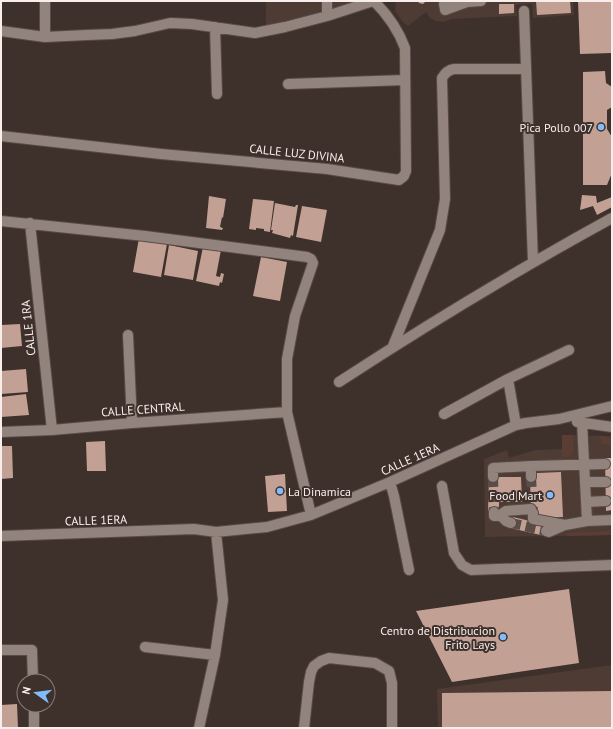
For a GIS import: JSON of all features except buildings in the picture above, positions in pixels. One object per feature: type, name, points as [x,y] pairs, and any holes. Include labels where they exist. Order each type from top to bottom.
[{"type":"street","points":[[45,1],[45,37]]},
{"type":"street","points":[[327,1],[327,16]]},
{"type":"street","points":[[1,31],[45,37],[112,34],[170,23],[192,24],[255,33],[327,16],[373,1]]},
{"type":"street","name":"CALLE LUZ DIVINA","points":[[1,136],[161,154],[320,168],[399,180],[404,176],[406,171],[404,48],[400,35],[385,11],[373,1]]},
{"type":"street","points":[[448,1],[444,4],[445,10],[467,2],[481,1]]},
{"type":"street","points":[[524,11],[533,262]]},
{"type":"street","points":[[215,27],[217,94]]},
{"type":"street","points":[[393,346],[440,230],[443,215],[445,199],[442,78],[449,70],[454,69],[526,69]]},
{"type":"street","points":[[288,84],[405,80]]},
{"type":"street","points":[[339,382],[393,346],[533,262],[612,218]]},
{"type":"street","points":[[1,221],[192,242],[308,257],[311,259],[313,263],[295,316],[287,359],[287,412],[311,515]]},
{"type":"street","name":"CALLE 1RA","points":[[30,223],[52,430]]},
{"type":"street","points":[[128,335],[132,423]]},
{"type":"street","points":[[444,414],[508,379],[569,350]]},
{"type":"street","points":[[508,379],[516,425]]},
{"type":"street","name":"CALLE 1ERA","points":[[1,536],[194,529],[216,532],[267,527],[311,515],[390,482],[516,425],[559,419],[612,406]]},
{"type":"street","name":"CALLE CENTRAL","points":[[1,432],[52,430],[287,412]]},
{"type":"street","points":[[559,419],[612,427]]},
{"type":"street","points":[[582,422],[587,521]]},
{"type":"street","points":[[494,477],[493,468],[605,464]]},
{"type":"street","points":[[531,466],[531,477]]},
{"type":"street","points":[[390,482],[409,570]]},
{"type":"street","points":[[585,482],[606,482]]},
{"type":"street","points":[[442,486],[454,553],[462,565],[471,570],[612,565]]},
{"type":"street","points":[[586,502],[606,501]]},
{"type":"street","points":[[511,523],[504,520],[498,514],[506,511],[532,511],[533,519],[565,526]]},
{"type":"street","points":[[546,531],[550,532],[565,526],[587,521],[612,520]]},
{"type":"street","points":[[199,728],[215,655],[223,600],[216,532]]},
{"type":"street","points":[[145,646],[215,655]]},
{"type":"street","points":[[1,650],[32,650],[33,673]]},
{"type":"street","points":[[304,728],[311,672],[314,666],[329,658],[375,663],[389,672],[392,683],[392,728]]},
{"type":"street","points":[[34,713],[34,728]]},
{"type":"shaded area","points":[[266,1],[354,1],[330,11],[266,27]]},
{"type":"shaded area","points":[[396,1],[573,1],[574,15],[533,18],[532,4],[516,5],[517,16],[452,19],[444,22],[436,21],[430,18],[426,12],[408,26],[395,11]]},
{"type":"shaded area","points":[[562,435],[612,436],[612,535],[485,537],[484,459],[507,450],[509,458],[535,450],[562,449]]},
{"type":"shaded area","points":[[562,435],[573,435],[573,453],[570,457],[562,457]]},
{"type":"shaded area","points":[[599,436],[612,438],[612,446],[602,443]]},
{"type":"shaded area","points":[[612,531],[612,535],[567,536],[567,533]]},
{"type":"shaded area","points":[[612,665],[612,728],[438,728],[437,689]]},
{"type":"tunnel","points":[[493,477],[494,512]]},
{"type":"tunnel","points":[[531,477],[533,513]]},
{"type":"tunnel","points":[[511,523],[546,531]]},
{"type":"place","name":"Pica Pollo 007","points":[[601,127]]},
{"type":"place","name":"La Dinamica","points":[[280,491]]},
{"type":"place","name":"Food Mart","points":[[550,495]]},
{"type":"place","name":"Centro de Distribucion Frito Lays","points":[[503,637]]}]
